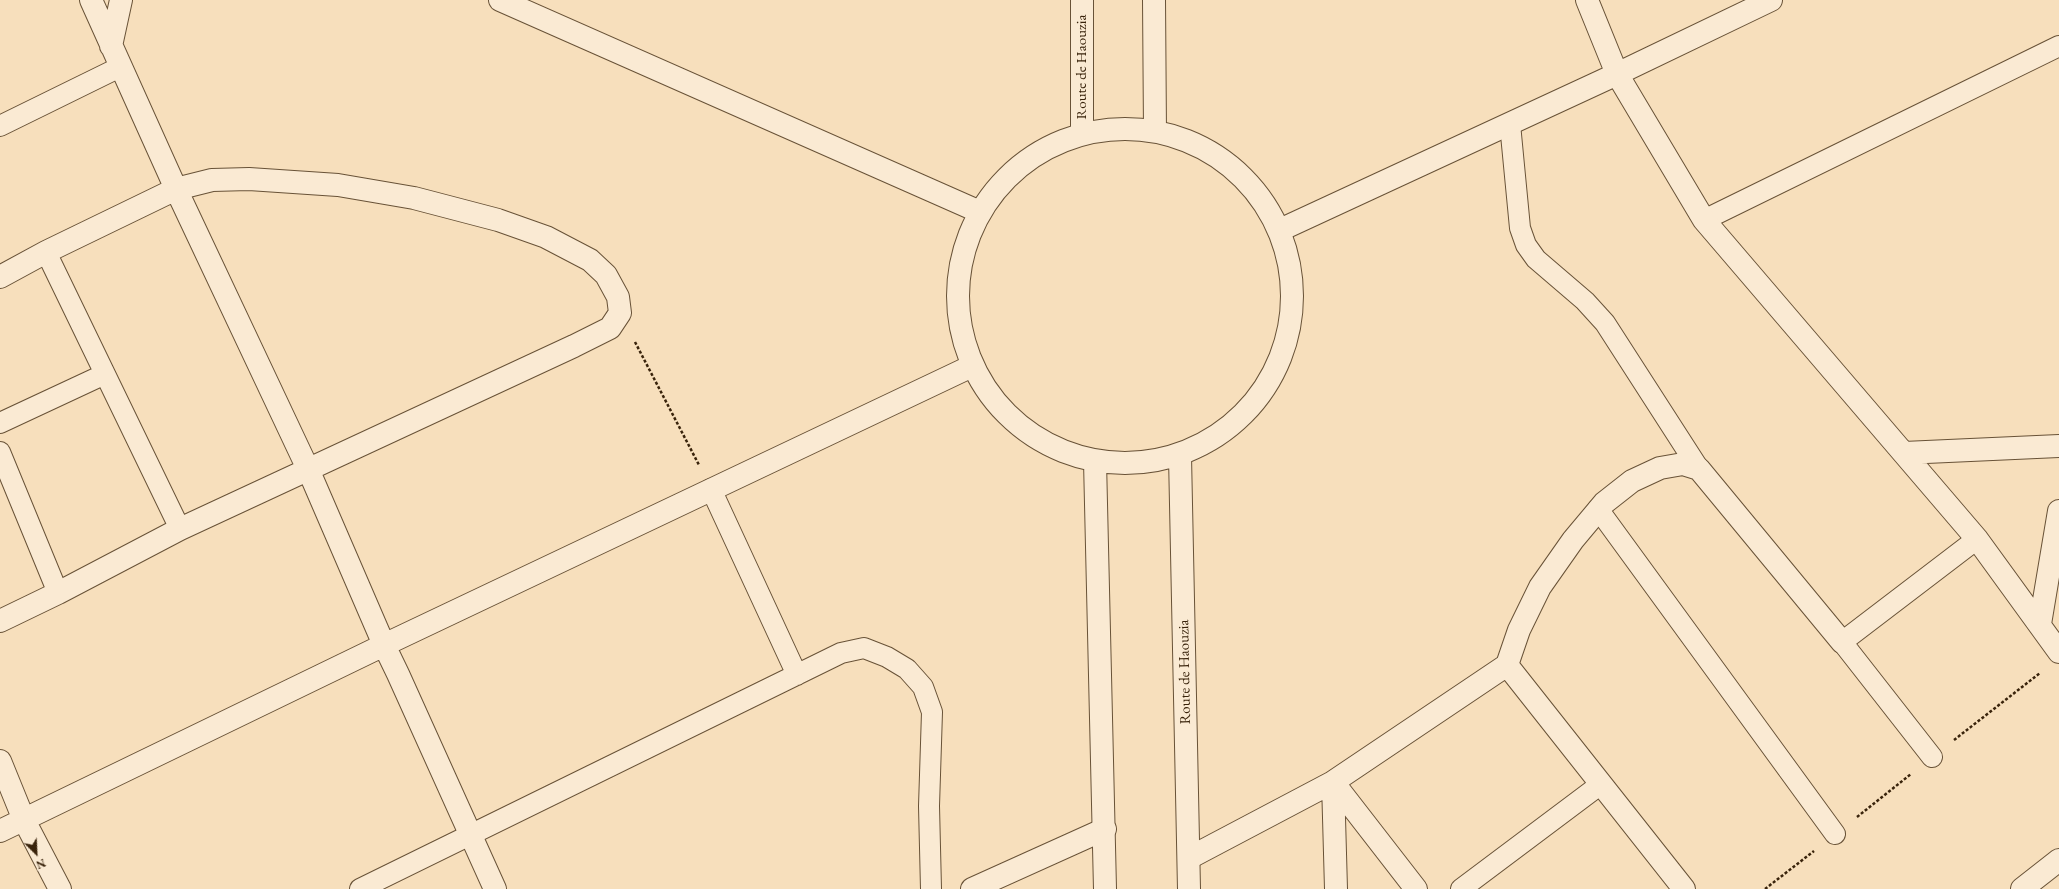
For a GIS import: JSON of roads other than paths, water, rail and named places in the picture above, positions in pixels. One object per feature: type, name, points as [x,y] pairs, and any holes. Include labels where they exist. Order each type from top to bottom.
[{"type":"street","points":[[90,0],[176,188],[308,469],[384,645],[495,889]]},
{"type":"street","points":[[111,46],[120,0]]},
{"type":"street","points":[[500,0],[980,212]]},
{"type":"street","name":"Route de Haouzia","points":[[1082,0],[1082,134]]},
{"type":"street","points":[[1154,0],[1155,131]]},
{"type":"street","points":[[1587,0],[1617,74],[1704,220],[1977,539],[2059,652]]},
{"type":"street","points":[[1280,230],[1617,74],[1771,0]]},
{"type":"street","points":[[1118,129],[1155,131],[1207,149],[1250,183],[1280,230],[1293,285],[1287,342],[1262,394],[1221,434],[1180,456],[1132,464],[1096,461],[1044,444],[1002,411],[972,366],[958,315],[961,261],[980,212],[1007,177],[1042,151],[1082,134],[1118,129]]},
{"type":"street","points":[[0,278],[46,252],[176,188],[212,180],[249,178],[338,185],[414,198],[498,220],[546,237],[590,260],[606,275],[618,296],[620,313],[610,328],[574,346],[180,529],[58,593],[0,621]]},
{"type":"street","points":[[0,831],[384,645],[972,366]]},
{"type":"street","points":[[1904,453],[2059,446]]},
{"type":"street","name":"Route de Haouzia","points":[[1180,456],[1189,889]]},
{"type":"street","points":[[1096,461],[1105,829],[1105,889]]},
{"type":"street","points":[[1189,858],[1333,782],[1506,664],[1519,630],[1540,587],[1573,540],[1598,509],[1632,481],[1660,468],[1684,464],[1700,469],[1842,642]]},
{"type":"street","points":[[2040,624],[2059,511]]},
{"type":"street","points":[[1506,664],[1684,889]]},
{"type":"street","points":[[0,761],[24,820],[60,889]]},
{"type":"street","points":[[1333,782],[1336,889]]},
{"type":"street","points":[[1333,782],[1416,889]]},
{"type":"street","points":[[974,889],[1105,829]]},
{"type":"street","points":[[2022,889],[2059,860]]},
{"type":"lane","points":[[1704,220],[2059,46]]},
{"type":"lane","points":[[0,126],[120,67]]},
{"type":"lane","points":[[1510,124],[1520,228],[1526,245],[1536,259],[1585,301],[1606,323],[1700,469]]},
{"type":"lane","points":[[46,252],[180,529]]},
{"type":"lane","points":[[0,423],[105,374]]},
{"type":"lane","points":[[0,452],[58,593]]},
{"type":"lane","points":[[711,489],[797,675]]},
{"type":"lane","points":[[1598,509],[1835,834]]},
{"type":"lane","points":[[1932,757],[1842,642],[1977,539]]},
{"type":"lane","points":[[360,889],[841,653],[864,648],[887,657],[906,669],[923,687],[932,712],[929,806],[932,889]]},
{"type":"lane","points":[[1461,889],[1601,784]]}]
